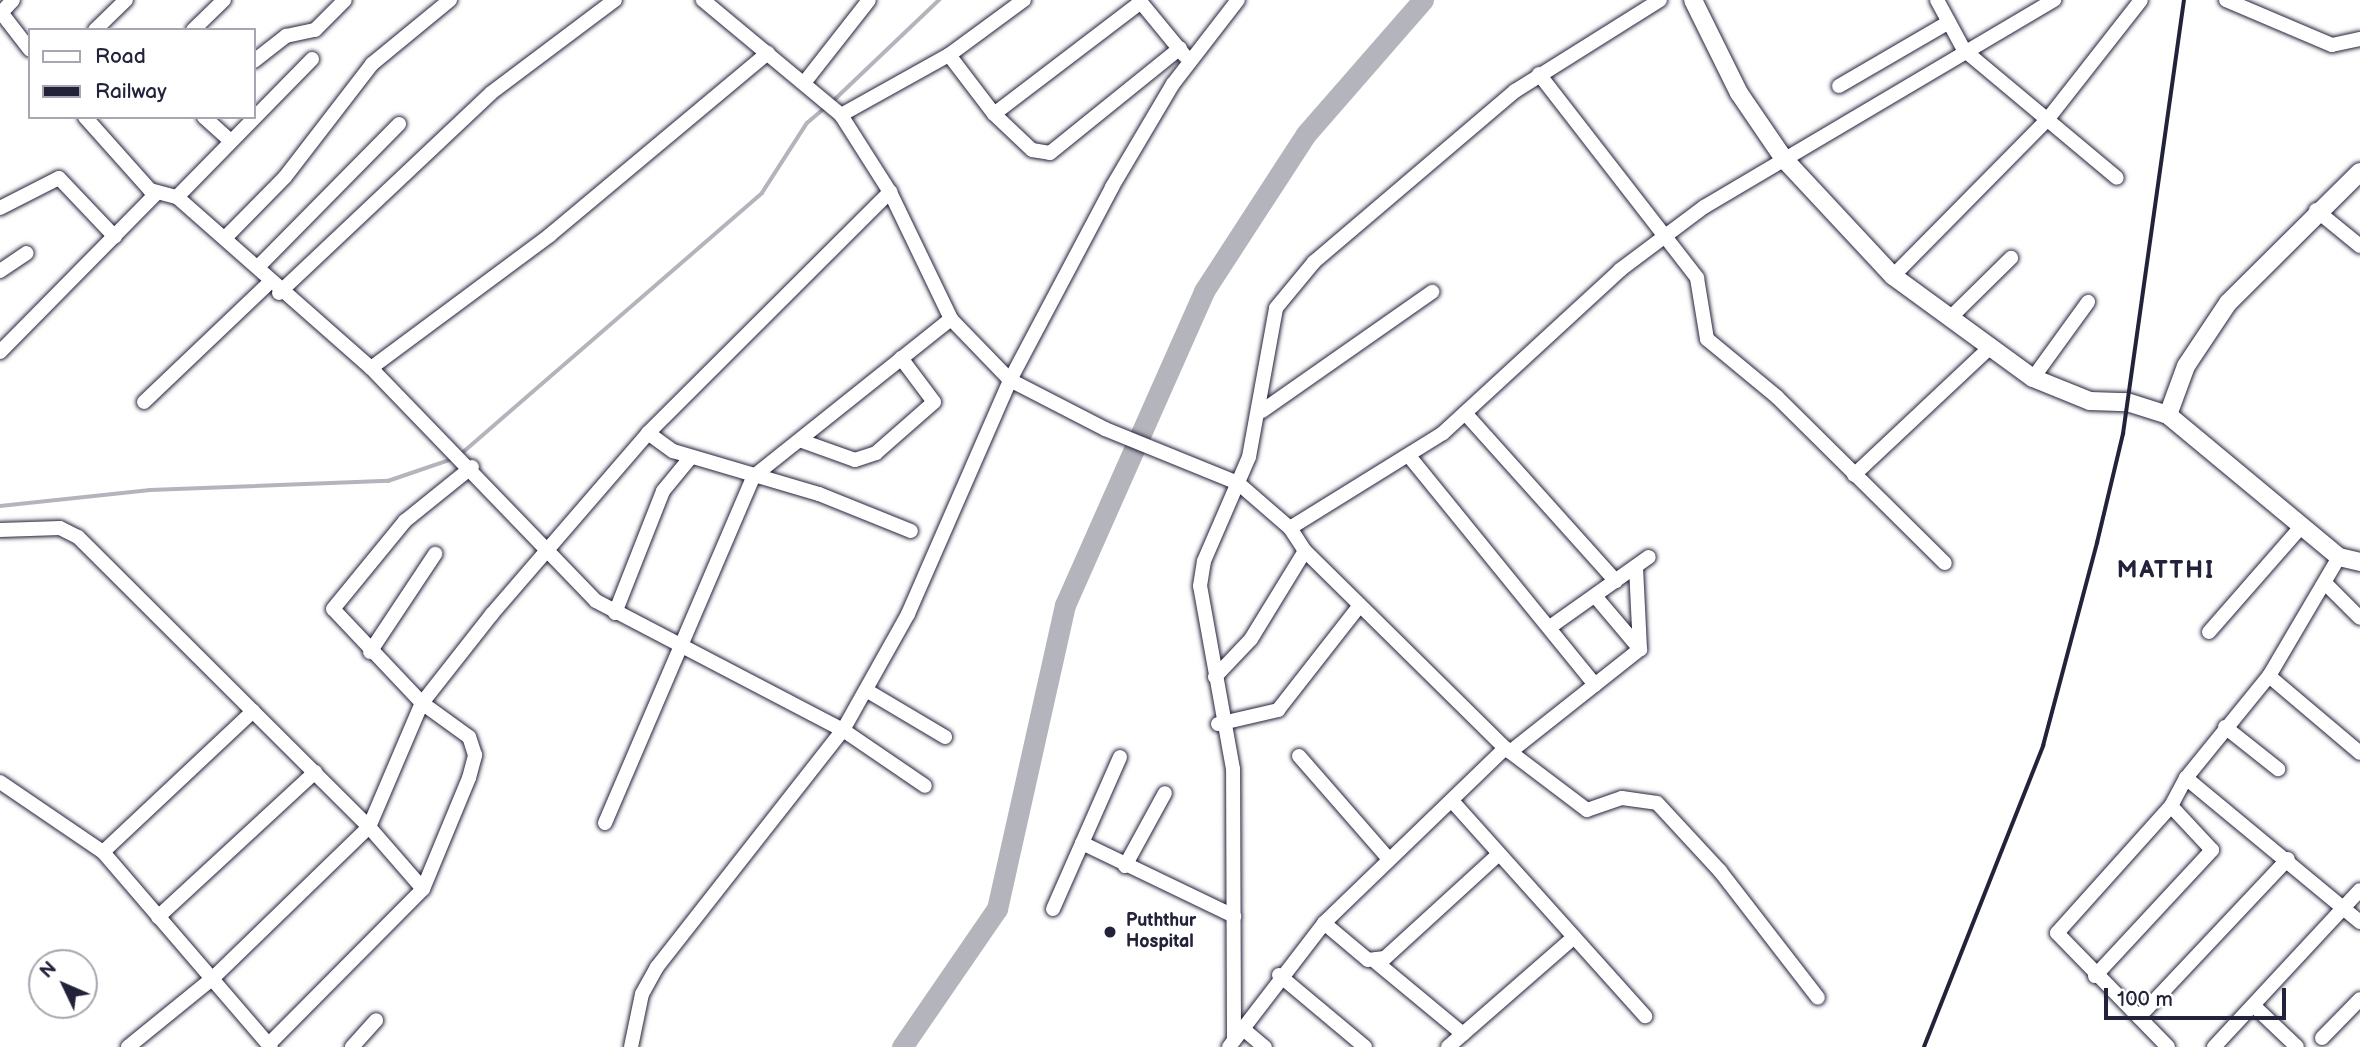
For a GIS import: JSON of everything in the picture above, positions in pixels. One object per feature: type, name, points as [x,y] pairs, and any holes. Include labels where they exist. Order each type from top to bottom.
[{"type":"main road","points":[[1693,0],[1739,93],[1784,159],[1892,276],[1952,316],[1988,349],[2033,378],[2090,401],[2127,402],[2168,415],[2301,527],[2339,556],[2360,562]]},
{"type":"main road","points":[[2168,415],[2186,366],[2228,303],[2316,210],[2360,172]]},
{"type":"street","points":[[13,0],[0,13],[28,48]]},
{"type":"street","points":[[97,28],[126,0]]},
{"type":"street","points":[[195,28],[224,0]]},
{"type":"street","points":[[256,59],[286,36],[314,30],[345,0]]},
{"type":"street","points":[[226,237],[285,177],[372,64],[450,0]]},
{"type":"street","points":[[144,402],[491,93],[615,0]]},
{"type":"street","points":[[703,0],[838,113],[890,192],[951,318],[1010,380],[1044,399],[1151,449],[1238,483],[1290,528],[1305,551],[1508,750],[1587,810],[1622,798],[1657,803],[1720,871],[1818,998]]},
{"type":"street","points":[[808,86],[869,0]]},
{"type":"street","points":[[838,113],[949,55],[1024,0]]},
{"type":"street","points":[[631,1047],[642,994],[657,967],[843,730],[866,690],[975,473],[1010,380],[1112,187],[1189,63],[1238,0]]},
{"type":"street","points":[[1231,1044],[1233,769],[1220,723],[1200,586],[1262,411],[1276,308],[1291,284],[1539,74],[1660,0]]},
{"type":"street","points":[[1937,0],[1964,50],[2117,178]]},
{"type":"street","points":[[1290,528],[1409,456],[1465,413],[1665,233],[1964,50],[2054,0]]},
{"type":"street","points":[[1892,276],[2047,120],[2141,0]]},
{"type":"street","points":[[2226,0],[2322,43],[2360,39]]},
{"type":"street","points":[[994,114],[1140,1],[1180,48],[1189,63]]},
{"type":"street","points":[[1839,86],[1949,22]]},
{"type":"street","points":[[949,55],[994,114],[1032,150],[1051,153],[1180,48]]},
{"type":"street","points":[[371,368],[550,235],[768,53]]},
{"type":"street","points":[[256,116],[312,59]]},
{"type":"street","points":[[1539,74],[1665,233],[1697,278],[1707,339],[1777,397],[1945,563]]},
{"type":"street","points":[[206,119],[231,141]]},
{"type":"street","points":[[177,197],[253,119]]},
{"type":"street","points":[[93,120],[156,194],[177,197],[258,267],[274,288],[371,368],[447,440],[546,552],[615,613],[681,650],[843,730],[925,786]]},
{"type":"street","points":[[258,267],[398,124]]},
{"type":"street","points":[[0,208],[59,178],[115,237]]},
{"type":"street","points":[[128,1047],[214,977],[369,827],[422,703],[648,433],[890,192]]},
{"type":"street","points":[[0,352],[156,194]]},
{"type":"street","points":[[2316,210],[2360,246]]},
{"type":"street","points":[[0,271],[27,253]]},
{"type":"street","points":[[1952,316],[2011,258]]},
{"type":"street","points":[[1262,411],[1432,292]]},
{"type":"street","points":[[2033,378],[2088,302]]},
{"type":"street","points":[[606,824],[754,476],[802,441],[951,318]]},
{"type":"street","points":[[1854,475],[1988,349]]},
{"type":"street","points":[[802,441],[855,460],[876,453],[934,402],[901,358]]},
{"type":"street","points":[[1465,413],[1616,581]]},
{"type":"street","points":[[648,433],[691,457],[911,531]]},
{"type":"street","points":[[1409,456],[1595,685]]},
{"type":"street","points":[[615,613],[663,491],[691,457]]},
{"type":"street","points":[[0,782],[103,852],[214,977],[270,1046],[423,889],[475,755],[469,737],[422,703],[337,618],[335,601],[405,521],[469,464]]},
{"type":"street","points":[[2209,632],[2301,527]]},
{"type":"street","points":[[0,530],[69,530],[315,772],[369,827],[423,889]]},
{"type":"street","points":[[1214,677],[1251,639],[1305,551]]},
{"type":"street","points":[[370,652],[435,554]]},
{"type":"street","points":[[2168,1047],[2095,976],[2057,933],[2171,806],[2186,778],[2269,676],[2339,556]]},
{"type":"street","points":[[1550,627],[1649,557]]},
{"type":"street","points":[[1636,567],[1640,649]]},
{"type":"street","points":[[2325,583],[2360,618]]},
{"type":"street","points":[[1595,596],[1640,649]]},
{"type":"street","points":[[1220,723],[1278,710],[1360,605]]},
{"type":"street","points":[[1231,1044],[1279,975],[1324,923],[1389,859],[1508,750],[1640,649]]},
{"type":"street","points":[[2269,676],[2360,753]]},
{"type":"street","points":[[866,690],[945,737]]},
{"type":"street","points":[[103,852],[253,711]]},
{"type":"street","points":[[2225,727],[2278,769]]},
{"type":"street","points":[[1299,756],[1389,859]]},
{"type":"street","points":[[1053,909],[1120,757]]},
{"type":"street","points":[[158,917],[315,772]]},
{"type":"street","points":[[2186,778],[2288,859],[2360,922]]},
{"type":"street","points":[[1125,866],[1165,793]]},
{"type":"street","points":[[1453,802],[1645,1016]]},
{"type":"street","points":[[2095,976],[2212,850],[2171,806]]},
{"type":"street","points":[[1082,843],[1125,866],[1234,916]]},
{"type":"street","points":[[1376,962],[1499,853]]},
{"type":"street","points":[[2139,1017],[2288,859]]},
{"type":"street","points":[[2214,1047],[2360,890]]},
{"type":"street","points":[[1324,923],[1463,1034]]},
{"type":"street","points":[[1448,1047],[1574,937]]},
{"type":"street","points":[[1279,975],[1365,1047]]},
{"type":"street","points":[[2322,1038],[2360,999]]},
{"type":"street","points":[[2254,1006],[2297,1047]]},
{"type":"street","points":[[352,1047],[376,1020]]},
{"type":"street","points":[[1242,1028],[1265,1047]]},
{"type":"waterway","points":[[832,102],[939,0]]},
{"type":"waterway","points":[[902,1047],[997,909],[1065,605],[1204,291],[1306,134],[1423,0]]},
{"type":"waterway","points":[[461,454],[762,193],[807,123],[826,107]]},
{"type":"waterway","points":[[0,506],[150,490],[388,481],[455,458]]},
{"type":"railway","points":[[1924,1047],[2043,746],[2097,543],[2123,434],[2184,0]]},
{"type":"place","name":"Puththur Hospital","points":[[1110,932]]},
{"type":"district","name":"MATTHI","points":[[2166,571]]}]
